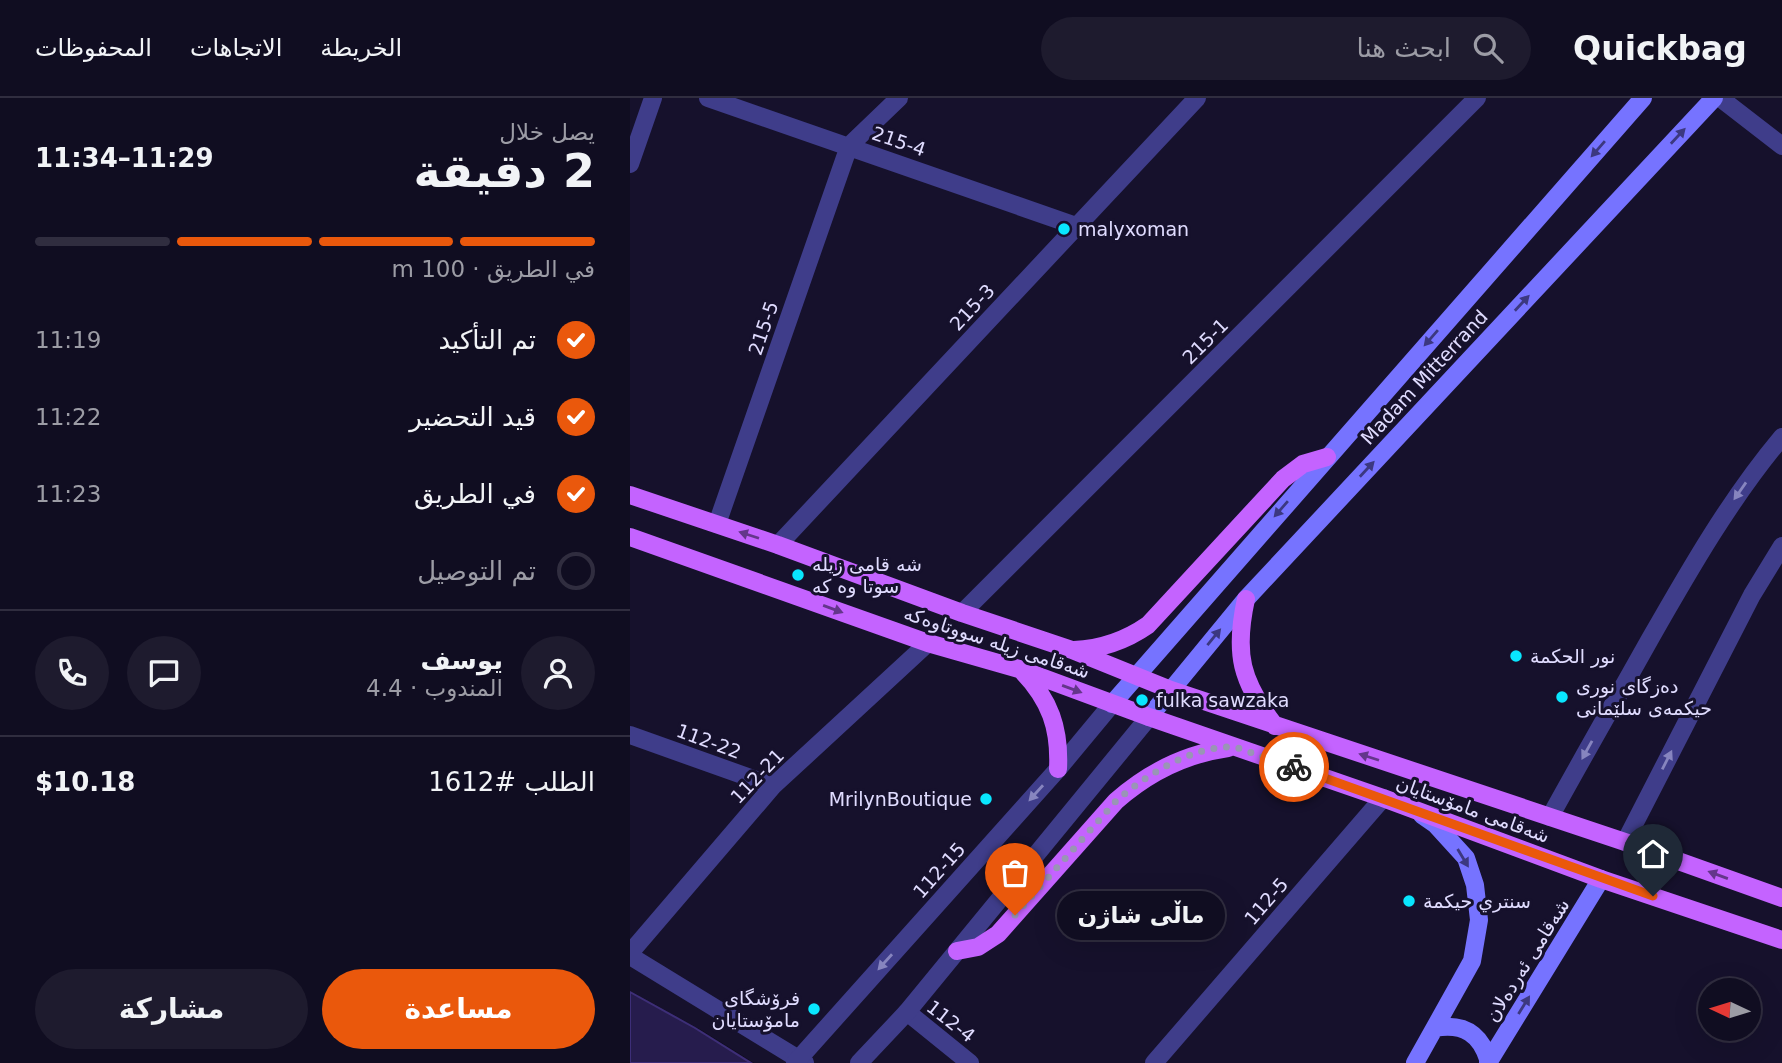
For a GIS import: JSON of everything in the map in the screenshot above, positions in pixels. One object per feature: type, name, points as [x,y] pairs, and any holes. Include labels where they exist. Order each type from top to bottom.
[{"type":"main road","name":"Madam Mitterrand","points":[[1112,704],[1643,98]]},
{"type":"main road","name":"Madam Mitterrand","points":[[1149,717],[1245,598],[1713,98]]},
{"type":"main road","points":[[1072,650],[1089,650],[1121,641],[1148,625],[1283,479],[1303,464],[1327,457]]},
{"type":"main road","name":"شەقامی زیلە سووتاوەکە","points":[[630,495],[1072,650],[1171,690]]},
{"type":"main road","name":"شەقامی زیلە سووتاوەکە","points":[[630,537],[928,643],[1019,669],[1149,717]]},
{"type":"main road","points":[[1245,598],[1240,625],[1240,653],[1247,679],[1259,704],[1275,726]]},
{"type":"main road","points":[[1019,669],[1043,697],[1051,714],[1059,750],[1058,769]]},
{"type":"main road","name":"شەقامی مامۆستایان","points":[[1171,690],[1625,842],[1782,898]]},
{"type":"main road","name":"شەقامی مامۆستایان","points":[[1149,717],[1383,798],[1601,879],[1782,940]]},
{"type":"main road","points":[[957,951],[978,947],[998,934],[1116,801],[1131,788],[1186,757],[1233,747]]},
{"type":"main road","points":[[1415,1063],[1472,961],[1479,910],[1475,885],[1466,858],[1435,824],[1416,811]]},
{"type":"main road","name":"شەقامی ئەردەلان","points":[[1489,1062],[1601,879]]},
{"type":"main road","points":[[1435,1028],[1447,1026],[1469,1032],[1486,1050],[1489,1062]]},
{"type":"street","points":[[630,164],[653,98]]},
{"type":"street","name":"215-4","points":[[708,98],[1076,226]]},
{"type":"street","points":[[849,146],[899,98]]},
{"type":"street","name":"215-3","points":[[778,545],[1197,98]]},
{"type":"street","name":"215-1","points":[[962,613],[1477,98]]},
{"type":"street","points":[[1720,98],[1782,146]]},
{"type":"street","name":"215-5","points":[[717,524],[849,146]]},
{"type":"street","points":[[1550,817],[1692,565],[1760,462],[1782,437]]},
{"type":"street","points":[[1625,842],[1752,594],[1782,546]]},
{"type":"street","name":"112-21","points":[[630,954],[773,786],[928,643]]},
{"type":"street","name":"112-15","points":[[800,1061],[1058,769],[1112,704]]},
{"type":"street","points":[[859,1063],[906,1012],[1149,717]]},
{"type":"street","name":"112-22","points":[[630,735],[773,786]]},
{"type":"street","name":"112-5","points":[[1154,1063],[1383,798]]},
{"type":"street","points":[[630,954],[800,1061]]},
{"type":"street","name":"112-4","points":[[906,1012],[970,1063]]},
{"type":"building","points":[[630,992],[695,1028],[751,1063],[630,1063]]},
{"type":"way so far","points":[[1015,915],[1116,801],[1164,767],[1210,750],[1233,747],[1294,767]]},
{"type":"place","name":"malyxoman","points":[[1064,229]]},
{"type":"place","name":"شه قامى زيله سوتا وه كه","points":[[798,575]]},
{"type":"place","name":"نور الحكمة","points":[[1516,656]]},
{"type":"place","name":"دەزگای نوری حیکمەی سلێمانی","points":[[1562,697]]},
{"type":"place","name":"fulka sawzaka","points":[[1142,700]]},
{"type":"place","name":"MrilynBoutique","points":[[986,799]]},
{"type":"place","name":"سنتري حيكمة","points":[[1409,901]]},
{"type":"place","name":"ماڵی شاژن","points":[[1015,915]]},
{"type":"place","name":"فرۆشگای مامۆستایان","points":[[814,1009]]},
{"type":"route","points":[[1294,767],[1653,896]]}]
